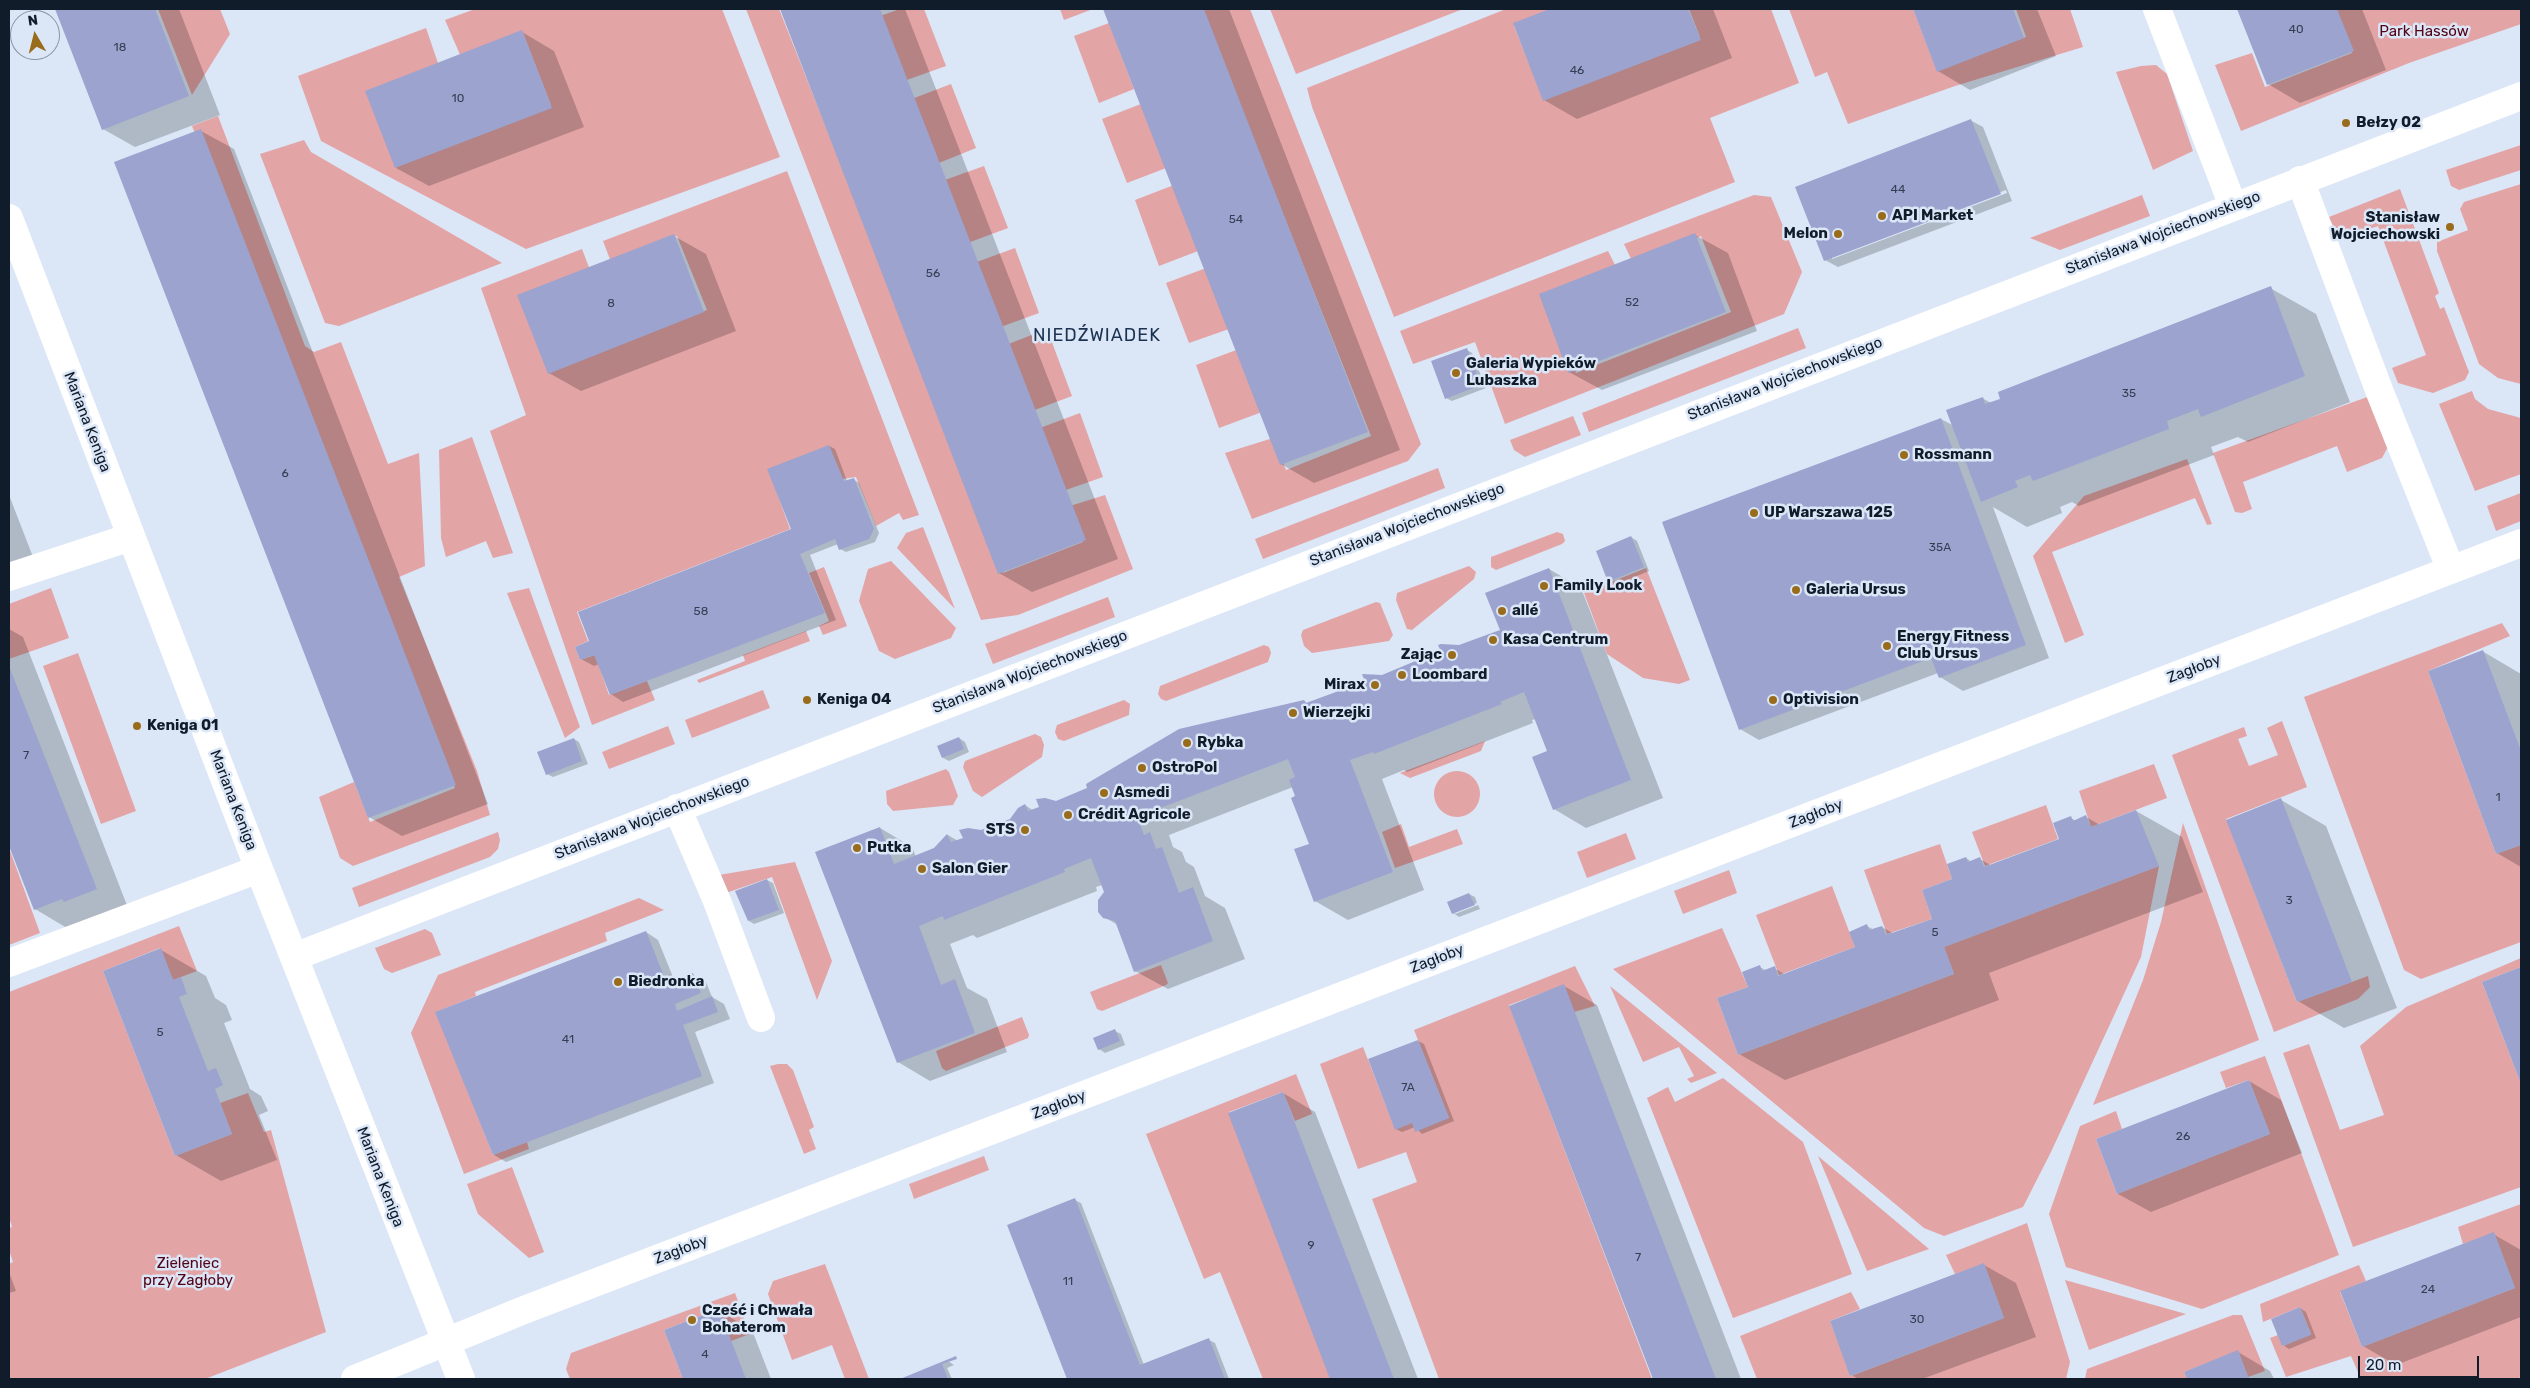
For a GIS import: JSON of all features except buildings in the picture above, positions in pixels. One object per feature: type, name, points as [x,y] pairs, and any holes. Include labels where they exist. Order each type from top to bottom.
[{"type":"street","points":[[2157,9],[2233,206]]},
{"type":"street","name":"Stanisława Wojciechowskiego","points":[[294,957],[2521,96]]},
{"type":"street","points":[[2300,180],[2379,390],[2451,570]]},
{"type":"street","name":"Mariana Keniga","points":[[9,218],[294,957],[461,1379]]},
{"type":"street","points":[[9,577],[131,537]]},
{"type":"street","name":"Zagłoby","points":[[355,1379],[524,1310],[2521,543]]},
{"type":"street","points":[[677,808],[717,901],[762,1018]]},
{"type":"street","points":[[9,963],[260,869]]},
{"type":"green space","points":[[158,9],[220,9],[230,34],[192,95]]},
{"type":"green space","points":[[475,9],[722,9],[780,157],[526,249],[321,141],[298,76],[426,28],[439,66],[396,166],[551,105],[523,33],[461,57],[445,20]]},
{"type":"green space","points":[[746,9],[779,9],[1003,573],[1083,542],[1070,506],[1105,495],[1133,569],[1018,615],[981,620]]},
{"type":"green space","points":[[900,9],[924,9],[946,66],[901,82],[877,17]]},
{"type":"green space","points":[[1060,9],[1093,9],[1064,20]]},
{"type":"green space","points":[[1202,9],[1250,9],[1421,444],[1408,461],[1252,519],[1225,453],[1273,438],[1286,470],[1371,436]]},
{"type":"green space","points":[[1270,9],[1463,9],[1296,74]]},
{"type":"green space","points":[[1506,9],[1557,9],[1514,26],[1543,99],[1700,37],[1689,9],[1771,9],[1799,83],[1710,118],[1735,182],[1394,317],[1312,107],[1307,88]]},
{"type":"green space","points":[[1789,9],[1913,9],[1937,71],[2026,37],[2016,9],[2070,9],[2083,47],[1955,86],[1848,124],[1827,72],[1815,77]]},
{"type":"green space","name":"Park Hassów","points":[[2335,9],[2521,9],[2521,24],[2409,63],[2241,131],[2215,65],[2252,53],[2265,87],[2352,53]]},
{"type":"green space","points":[[1109,23],[1134,89],[1099,103],[1074,36]]},
{"type":"green space","points":[[2156,65],[2167,74],[2193,151],[2153,170],[2116,72],[2141,66]]},
{"type":"green space","points":[[951,84],[976,148],[934,165],[909,100]]},
{"type":"green space","points":[[1141,104],[1166,168],[1127,183],[1102,119]]},
{"type":"green space","points":[[218,116],[305,346],[314,352],[341,342],[388,464],[419,453],[425,566],[399,577],[477,771],[490,815],[353,866],[340,858],[319,797],[354,782],[370,822],[455,788],[192,126]]},
{"type":"green space","points":[[304,140],[311,152],[502,263],[339,326],[325,323],[260,154]]},
{"type":"green space","points":[[2521,145],[2521,170],[2459,190],[2451,186],[2446,170]]},
{"type":"green space","points":[[984,166],[1008,228],[965,244],[942,181]]},
{"type":"green space","points":[[787,171],[919,515],[903,520],[899,513],[876,526],[856,477],[842,479],[769,471],[790,529],[577,612],[588,641],[575,647],[580,660],[595,655],[609,695],[647,681],[655,700],[592,725],[490,431],[526,415],[481,288],[582,249],[590,270],[551,372],[707,310],[677,236],[611,262],[603,241]]},
{"type":"green space","points":[[2521,184],[2521,384],[2498,378],[2479,364],[2437,251],[2437,242],[2468,230],[2460,209],[2464,202]]},
{"type":"green space","points":[[1174,185],[1198,251],[1159,266],[1135,200]]},
{"type":"green space","points":[[2400,189],[2439,293],[2435,296],[2440,309],[2444,307],[2469,372],[2465,380],[2433,393],[2398,383],[2392,368],[2426,355],[2378,226],[2344,238],[2337,234],[2329,217]]},
{"type":"green space","points":[[1754,195],[1771,197],[1802,272],[1784,314],[1505,424],[1475,342],[1413,364],[1400,331],[1608,251],[1617,269],[1546,298],[1576,373],[1731,312],[1701,236],[1633,263],[1624,244]]},
{"type":"green space","points":[[2142,195],[2150,216],[2060,250],[2030,238]]},
{"type":"green space","points":[[1015,248],[1039,313],[998,328],[974,263]]},
{"type":"green space","points":[[1206,268],[1229,329],[1189,343],[1166,283]]},
{"type":"green space","points":[[1798,328],[1806,348],[1589,432],[1582,413]]},
{"type":"green space","points":[[1047,329],[1072,396],[1032,411],[1006,345]]},
{"type":"green space","points":[[1239,349],[1262,412],[1219,428],[1196,365]]},
{"type":"green space","points":[[2472,391],[2475,399],[2488,409],[2521,418],[2521,474],[2475,491],[2439,404]]},
{"type":"green space","points":[[2370,396],[2389,445],[2382,458],[2347,472],[2337,446],[2243,482],[2252,509],[2242,513],[2235,512],[2213,453]]},
{"type":"green space","points":[[1080,413],[1103,477],[1063,491],[1040,428]]},
{"type":"green space","points":[[1573,416],[1581,435],[1525,457],[1514,450],[1510,440]]},
{"type":"green space","points":[[472,437],[513,553],[493,558],[486,541],[446,557],[441,538],[439,450]]},
{"type":"green space","points":[[2187,459],[2212,524],[2207,525],[2195,498],[2052,552],[2084,635],[2065,643],[2033,556],[2084,496]]},
{"type":"green space","points":[[1438,468],[1445,488],[1263,559],[1255,539]]},
{"type":"green space","points":[[2521,493],[2521,521],[2496,531],[2487,506]]},
{"type":"green space","points":[[923,527],[955,609],[897,548],[906,533]]},
{"type":"green space","points":[[1557,532],[1563,534],[1565,541],[1562,544],[1496,570],[1491,567],[1491,557]]},
{"type":"green space","points":[[891,561],[956,628],[951,638],[895,659],[879,651],[859,601],[868,569]]},
{"type":"green space","points":[[1469,566],[1476,572],[1474,579],[1412,630],[1407,629],[1396,600],[1397,593]]},
{"type":"green space","points":[[824,567],[847,626],[823,635],[819,626],[829,621],[809,573]]},
{"type":"green space","points":[[1646,568],[1690,680],[1679,684],[1643,678],[1607,654],[1584,593]]},
{"type":"green space","points":[[51,588],[69,638],[9,659],[9,604]]},
{"type":"green space","points":[[529,588],[580,727],[565,738],[507,593]]},
{"type":"green space","points":[[1108,597],[1115,617],[993,664],[985,644]]},
{"type":"green space","points":[[1376,602],[1380,603],[1393,635],[1389,641],[1312,653],[1304,646],[1301,635],[1303,630]]},
{"type":"green space","points":[[2502,623],[2510,636],[2428,671],[2496,854],[2521,845],[2521,942],[2421,979],[2404,970],[2304,697]]},
{"type":"green space","points":[[806,631],[810,641],[699,683],[697,680],[745,661],[743,655]]},
{"type":"green space","points":[[1264,645],[1269,647],[1271,653],[1268,662],[1166,701],[1161,699],[1158,694],[1160,686]]},
{"type":"green space","points":[[78,653],[136,811],[101,824],[43,666]]},
{"type":"green space","points":[[763,690],[770,708],[692,738],[685,720]]},
{"type":"green space","points":[[1124,700],[1130,704],[1129,715],[1064,741],[1058,739],[1055,732],[1057,725]]},
{"type":"green space","points":[[2282,721],[2307,787],[2226,819],[2297,1002],[2368,976],[2370,987],[2358,999],[2274,1032],[2172,755],[2244,727],[2247,736],[2238,739],[2249,766],[2278,755],[2267,728]]},
{"type":"green space","points":[[668,726],[675,744],[609,769],[602,752]]},
{"type":"green space","points":[[1035,734],[1041,737],[1044,745],[1042,757],[982,797],[973,791],[963,767],[965,761]]},
{"type":"green space","points":[[1485,741],[1481,751],[1410,778],[1400,773]]},
{"type":"green space","points":[[2154,764],[2167,798],[2091,827],[2079,791]]},
{"type":"green space","points":[[946,769],[949,772],[958,796],[953,805],[893,811],[887,804],[886,791]]},
{"type":"green space","points":[[1457,771],[1470,775],[1476,781],[1480,794],[1476,807],[1470,813],[1457,817],[1444,813],[1438,807],[1434,794],[1438,781],[1444,775]]},
{"type":"green space","points":[[2046,805],[2058,839],[1985,866],[1972,832]]},
{"type":"green space","points":[[2183,823],[2259,1040],[2093,1105],[2143,980],[2161,922]]},
{"type":"green space","points":[[1401,824],[1409,847],[1457,829],[1463,844],[1395,868],[1382,832]]},
{"type":"green space","points":[[498,832],[500,840],[498,849],[490,857],[359,907],[352,888]]},
{"type":"green space","points":[[1626,833],[1636,859],[1587,878],[1577,852]]},
{"type":"green space","points":[[1940,844],[1952,879],[1922,890],[1932,919],[1887,934],[1864,870]]},
{"type":"green space","points":[[9,848],[40,933],[9,945]]},
{"type":"green space","points":[[795,862],[832,961],[817,1000],[772,877],[726,893],[719,875]]},
{"type":"green space","points":[[2159,866],[2141,957],[2051,1152],[2023,1207],[1944,1236],[1924,1228],[1613,969],[1722,928],[1748,987],[1717,998],[1738,1055],[1954,974],[1944,947]]},
{"type":"green space","points":[[1729,870],[1737,893],[1683,914],[1674,891]]},
{"type":"green space","points":[[1832,886],[1855,947],[1779,975],[1756,915]]},
{"type":"green space","points":[[639,898],[664,910],[605,933],[607,941],[475,992],[476,996],[436,1012],[493,1155],[527,1142],[529,1149],[464,1174],[411,1033],[438,975]]},
{"type":"green space","name":"Zieleniec przy Zagłoby","points":[[179,926],[197,971],[173,980],[160,948],[103,971],[175,1156],[232,1134],[220,1103],[248,1093],[264,1132],[271,1130],[326,1332],[205,1379],[9,1379],[9,1264],[13,1262],[9,1250],[9,1228],[12,1227],[9,1217],[9,992]]},
{"type":"green space","points":[[425,929],[432,933],[441,955],[392,973],[384,969],[375,948]]},
{"type":"green space","points":[[2521,958],[2521,967],[2482,982],[2521,1084],[2521,1187],[2353,1247],[2283,1053],[2309,1044],[2340,1130],[2384,1115],[2360,1046],[2406,1007]]},
{"type":"green space","points":[[1161,965],[1168,983],[1166,985],[1102,1011],[1097,1009],[1090,992]]},
{"type":"green space","points":[[1575,966],[1595,1006],[1574,1012],[1564,985],[1509,1005],[1652,1379],[1439,1379],[1372,1199],[1417,1182],[1406,1152],[1358,1169],[1320,1064],[1363,1047],[1395,1129],[1412,1123],[1449,1118],[1414,1030]]},
{"type":"green space","points":[[1610,986],[1717,1073],[1691,1083],[1687,1079],[1694,1076],[1679,1047],[1643,1062]]},
{"type":"green space","points":[[1022,1017],[1029,1035],[1028,1038],[946,1071],[942,1068],[936,1051]]},
{"type":"green space","points":[[2265,1056],[2339,1255],[2202,1309],[2066,1267],[2049,1214],[2080,1126],[2116,1111],[2122,1129],[2096,1139],[2117,1194],[2270,1134],[2249,1080],[2226,1088],[2220,1072]]},
{"type":"green space","points":[[787,1064],[793,1070],[814,1127],[809,1130],[816,1149],[804,1154],[770,1066]]},
{"type":"green space","points":[[1296,1074],[1312,1114],[1295,1121],[1283,1092],[1229,1112],[1331,1379],[1263,1379],[1220,1272],[1204,1279],[1146,1134]]},
{"type":"green space","points":[[1723,1078],[1803,1142],[1852,1274],[1733,1318],[1647,1098],[1668,1087],[1675,1102]]},
{"type":"green space","points":[[984,1156],[989,1170],[914,1199],[909,1184]]},
{"type":"green space","points":[[1818,1156],[1929,1249],[1867,1271]]},
{"type":"green space","points":[[512,1167],[544,1252],[529,1258],[478,1214],[467,1184]]},
{"type":"green space","points":[[2521,1204],[2521,1376],[2518,1379],[2361,1379],[2351,1356],[2286,1377],[2270,1338],[2278,1335],[2283,1346],[2311,1334],[2300,1307],[2263,1322],[2260,1304],[2359,1265],[2366,1281],[2340,1292],[2362,1347],[2515,1288],[2494,1233],[2463,1244],[2458,1227]]},
{"type":"green space","points":[[2027,1223],[2070,1362],[2066,1379],[1757,1379],[1740,1336],[1851,1292],[1860,1309],[1830,1321],[1851,1376],[2004,1318],[1984,1264],[1955,1274],[1946,1255]]},
{"type":"green space","points":[[825,1264],[869,1379],[845,1379],[832,1345],[792,1360],[768,1294],[773,1281]]},
{"type":"green space","points":[[2065,1280],[2186,1314],[2089,1350]]},
{"type":"green space","points":[[735,1293],[750,1334],[731,1341],[719,1309],[664,1330],[683,1379],[570,1379],[566,1369],[571,1353]]},
{"type":"green space","points":[[2233,1315],[2242,1315],[2265,1371],[2248,1377],[2238,1351],[2184,1372],[2187,1379],[2085,1379],[2087,1369]]},
{"type":"place","name":"Bełzy 02","points":[[2346,123]]},
{"type":"place","name":"API Market","points":[[1882,216]]},
{"type":"place","name":"Stanisław Wojciechowski","points":[[2450,227]]},
{"type":"place","name":"Melon","points":[[1838,234]]},
{"type":"place","name":"Galeria Wypieków Lubaszka","points":[[1456,373]]},
{"type":"place","name":"Rossmann","points":[[1904,455]]},
{"type":"place","name":"UP Warszawa 125","points":[[1754,513]]},
{"type":"place","name":"Family Look","points":[[1544,586]]},
{"type":"place","name":"Galeria Ursus","points":[[1796,590]]},
{"type":"place","name":"allé","points":[[1502,611]]},
{"type":"place","name":"Kasa Centrum","points":[[1493,640]]},
{"type":"place","name":"Energy Fitness Club Ursus","points":[[1887,646]]},
{"type":"place","name":"Zając","points":[[1452,655]]},
{"type":"place","name":"Loombard","points":[[1402,675]]},
{"type":"place","name":"Mirax","points":[[1375,685]]},
{"type":"place","name":"Keniga 04","points":[[807,700]]},
{"type":"place","name":"Optivision","points":[[1773,700]]},
{"type":"place","name":"Wierzejki","points":[[1293,713]]},
{"type":"place","name":"Keniga 01","points":[[137,726]]},
{"type":"place","name":"Rybka","points":[[1187,743]]},
{"type":"place","name":"OstroPol","points":[[1142,768]]},
{"type":"place","name":"Asmedi","points":[[1104,793]]},
{"type":"place","name":"Crédit Agricole","points":[[1068,815]]},
{"type":"place","name":"STS","points":[[1025,830]]},
{"type":"place","name":"Putka","points":[[857,848]]},
{"type":"place","name":"Salon Gier","points":[[922,869]]},
{"type":"place","name":"Biedronka","points":[[618,982]]},
{"type":"place","name":"Cześć i Chwała Bohaterom","points":[[692,1320]]},
{"type":"district","name":"NIEDŹWIADEK","points":[[1097,336]]}]
